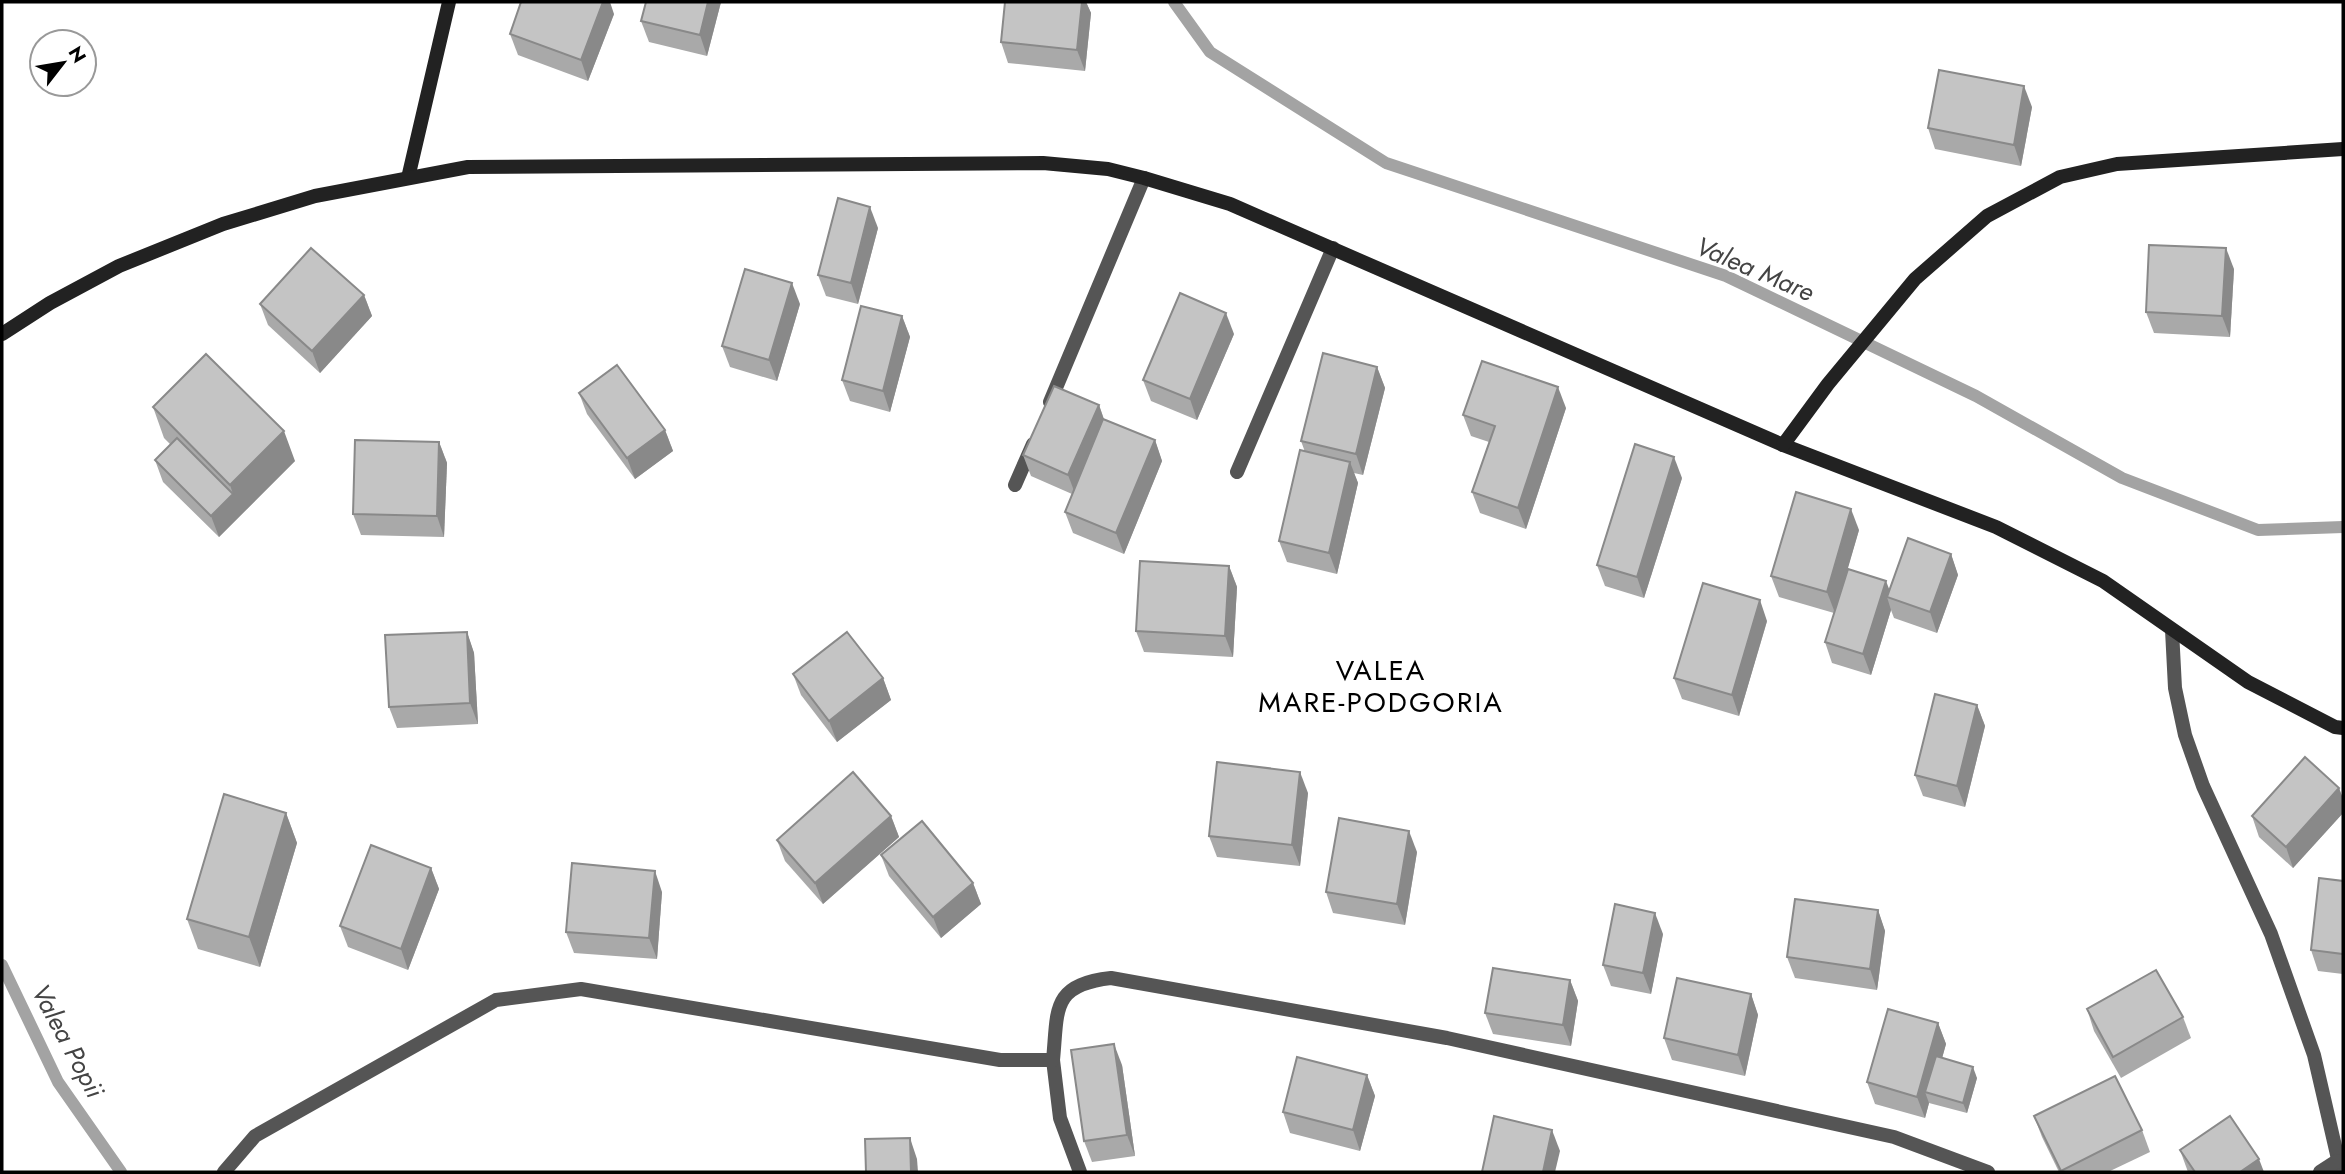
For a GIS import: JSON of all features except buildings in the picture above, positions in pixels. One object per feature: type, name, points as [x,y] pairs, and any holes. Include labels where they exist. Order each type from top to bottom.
[{"type":"main road","points":[[408,177],[449,2]]},
{"type":"main road","points":[[1783,445],[1842,367],[1915,279],[1987,216],[2060,177],[2117,164],[2343,149]]},
{"type":"main road","points":[[2,334],[50,303],[119,266],[223,224],[315,195],[468,167],[1043,163],[1108,169],[1230,204],[1783,445],[1996,527],[2103,581],[2248,682],[2335,727],[2343,728]]},
{"type":"street","points":[[1016,485],[1144,178]]},
{"type":"street","points":[[1237,472],[1333,248]]},
{"type":"street","points":[[2172,630],[2175,688],[2185,735],[2203,786],[2276,946],[2314,1055],[2339,1167],[2320,1172]]},
{"type":"street","points":[[1080,1172],[1060,1118],[1053,1060],[1058,1009],[1069,991],[1088,981],[1111,978],[1474,1044],[1894,1137],[1988,1172]]},
{"type":"street","points":[[224,1172],[255,1136],[496,1000],[581,989],[1000,1060],[1053,1060]]},
{"type":"waterway","name":"Valea Mare","points":[[1174,2],[1210,52],[1386,163],[1726,276],[1976,396],[2122,478],[2258,530],[2343,527]]},
{"type":"waterway","name":"Valea Popii","points":[[2,965],[58,1082],[121,1172]]},
{"type":"district","name":"VALEA MARE-PODGORIA","points":[[1381,686]]}]
